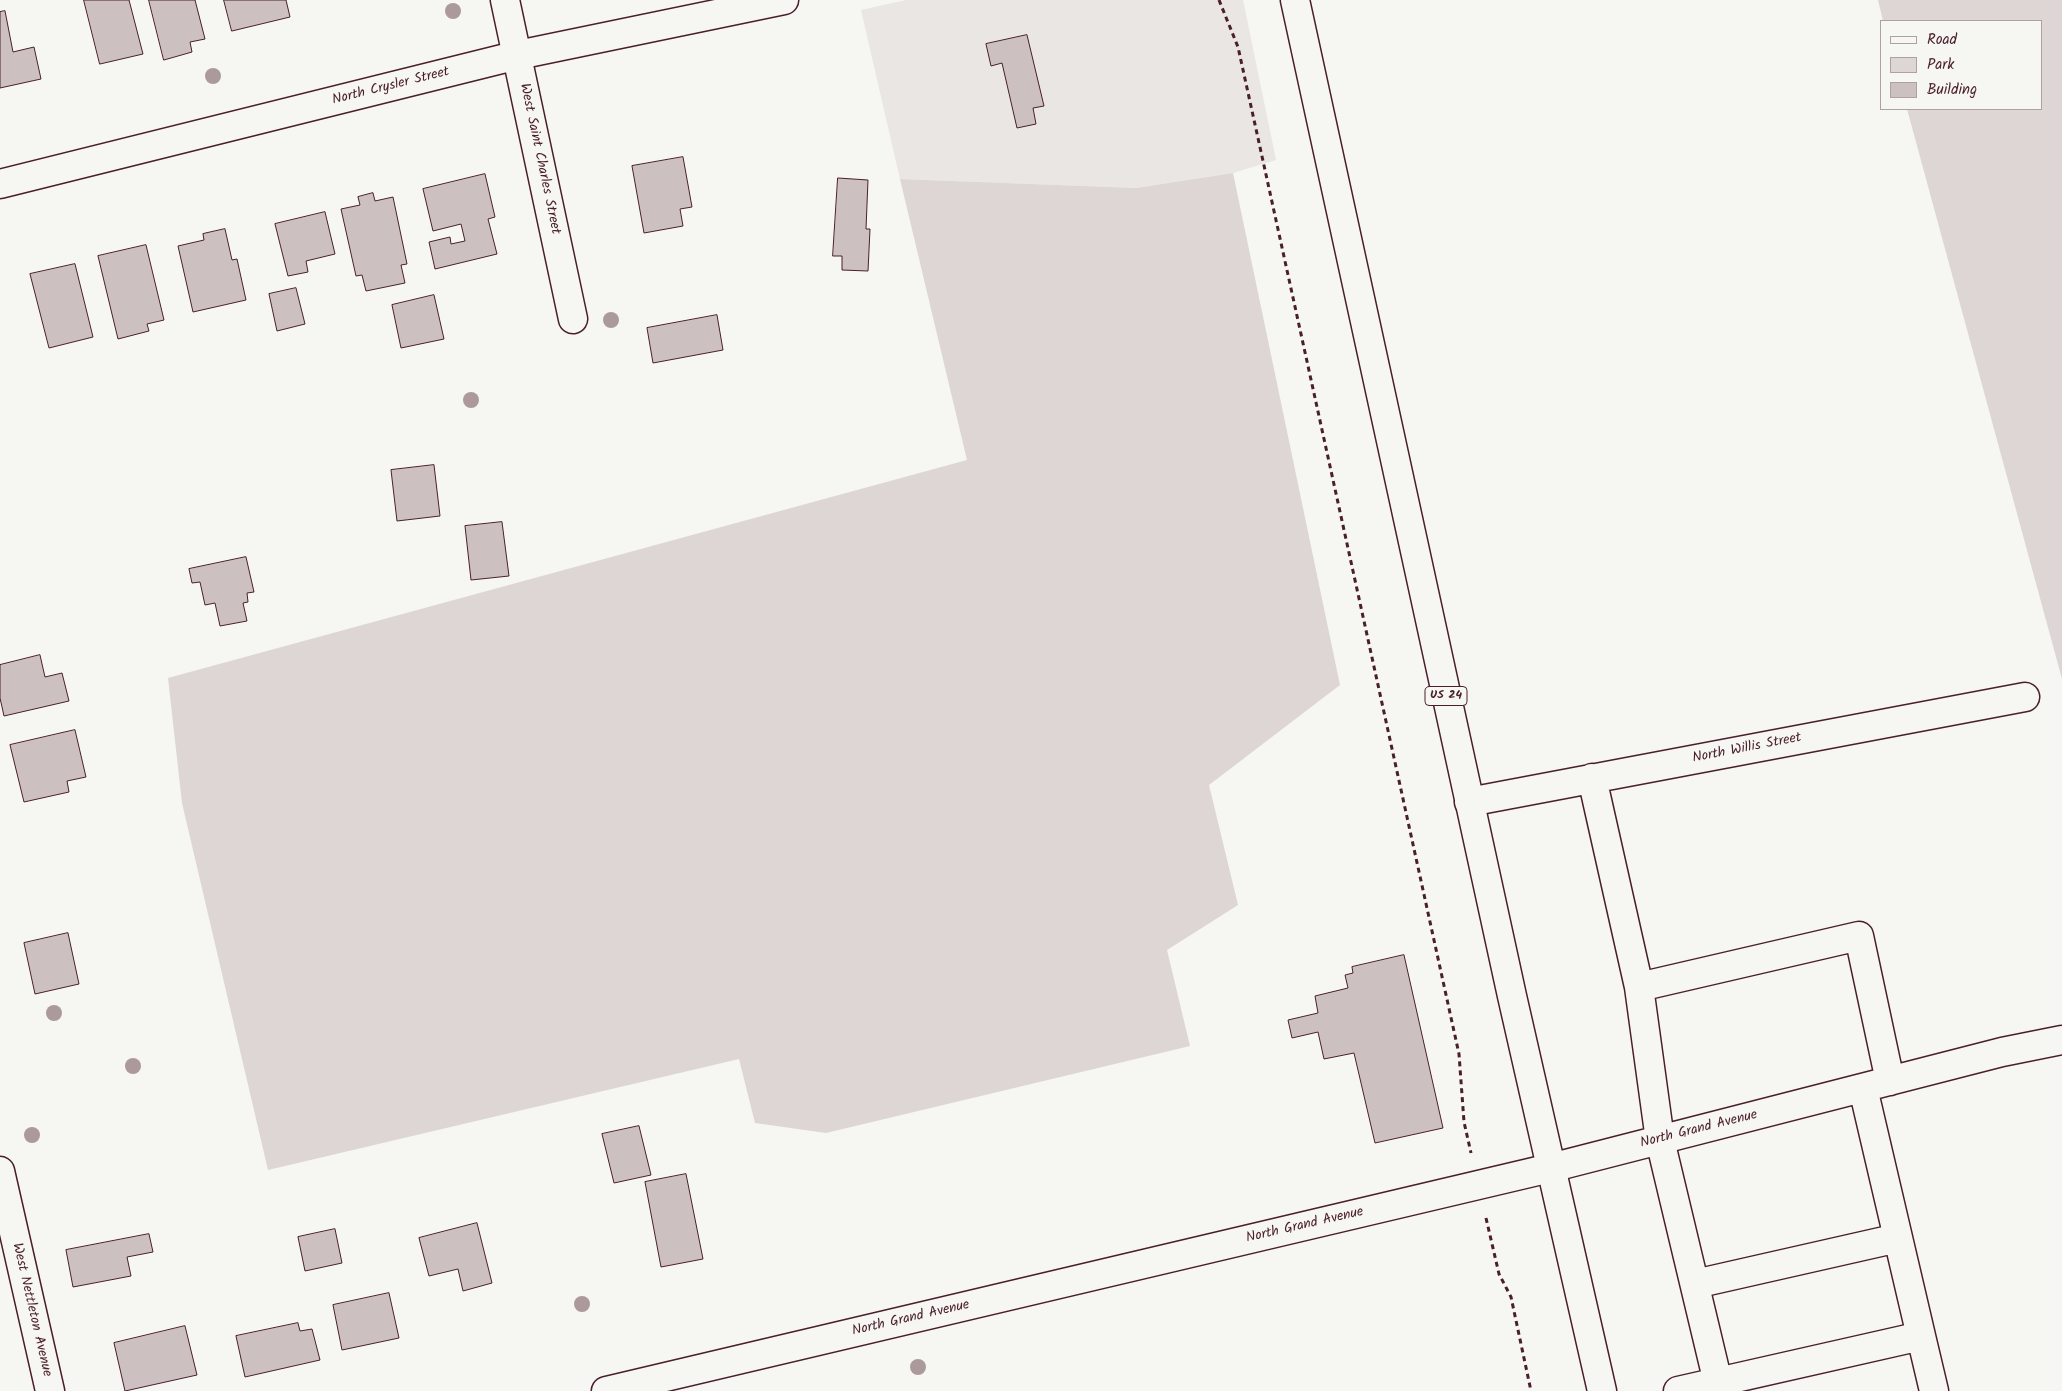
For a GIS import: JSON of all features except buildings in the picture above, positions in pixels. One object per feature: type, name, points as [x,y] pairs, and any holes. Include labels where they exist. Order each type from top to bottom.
[{"type":"street","name":"West Saint Charles Street","points":[[506,0],[573,319]]},
{"type":"street","name":"North Crysler Street","points":[[0,184],[518,55],[784,0]]},
{"type":"street","name":"US 24","points":[[1295,0],[1469,802],[1550,1168],[1602,1391]]},
{"type":"street","name":"North Willis Street","points":[[1469,802],[2025,697]]},
{"type":"street","points":[[1592,778],[1639,988],[1660,1140],[1719,1387]]},
{"type":"street","points":[[1639,988],[1859,936],[1890,1081]]},
{"type":"street","name":"North Grand Avenue","points":[[606,1391],[1550,1168],[2002,1052],[2062,1040]]},
{"type":"street","points":[[1863,1088],[1934,1391]]},
{"type":"street","name":"West Nettleton Avenue","points":[[0,1171],[50,1391]]},
{"type":"street","points":[[1695,1284],[1898,1238]]},
{"type":"street","points":[[1678,1391],[1719,1387],[1921,1336]]},
{"type":"path","points":[[1219,0],[1238,47],[1459,1054],[1464,1122],[1499,1274],[1510,1297],[1531,1391]]},
{"type":"shaded area","points":[[906,0],[1243,0],[1276,160],[1233,173],[1136,188],[900,179],[861,10]]},
{"type":"green space","points":[[1878,0],[2062,0],[2062,679],[1907,110],[2042,110],[2042,20],[1883,20]]},
{"type":"green space","points":[[1233,173],[1340,685],[1209,785],[1238,905],[1167,950],[1190,1046],[826,1133],[755,1123],[739,1059],[268,1170],[182,803],[168,678],[967,460],[900,179],[1136,188]]}]
